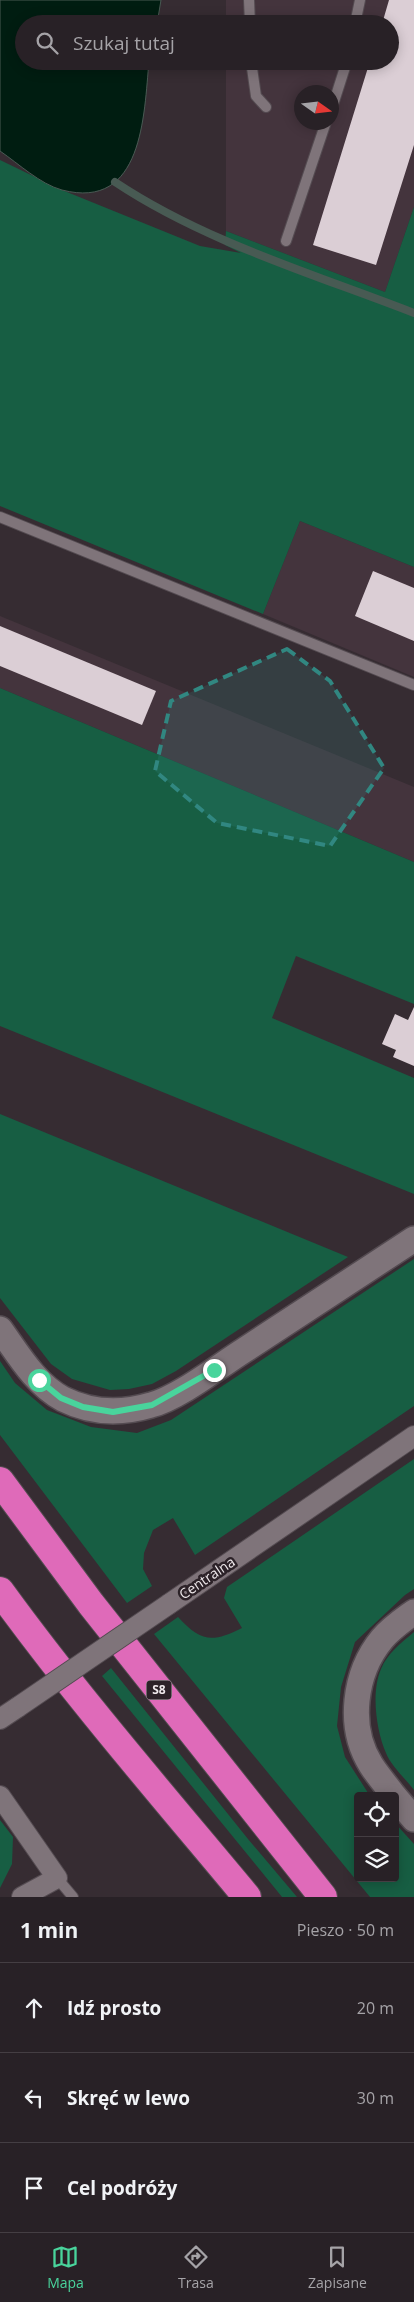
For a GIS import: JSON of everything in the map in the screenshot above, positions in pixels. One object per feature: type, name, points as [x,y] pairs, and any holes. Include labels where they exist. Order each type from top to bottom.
[{"type":"highway","name":"S8","points":[[0,1481],[91,1604],[323,1897]]},
{"type":"highway","points":[[0,1591],[36,1641],[92,1711],[247,1897]]},
{"type":"street","points":[[0,1329],[29,1370],[61,1398],[100,1411],[113,1412],[136,1409],[165,1400],[414,1239]]},
{"type":"street","name":"Centralna","points":[[0,1719],[414,1436]]},
{"type":"street","points":[[392,1792],[370,1764],[362,1744],[356,1707],[363,1673],[370,1655],[383,1638],[414,1612]]},
{"type":"street","points":[[0,1796],[57,1878],[22,1897]]},
{"type":"street","points":[[399,1801],[414,1819]]},
{"type":"lane","points":[[249,0],[250,15]]},
{"type":"lane","points":[[357,15],[360,0]]},
{"type":"lane","points":[[252,70],[256,96],[266,106]]},
{"type":"lane","points":[[339,86],[344,70]]},
{"type":"lane","points":[[286,241],[323,130]]},
{"type":"lane","points":[[0,517],[414,685]]},
{"type":"lane","points":[[57,1878],[73,1897]]},
{"type":"highlighted area","points":[[287,649],[330,681],[384,768],[330,846],[217,823],[155,771],[171,701]]},
{"type":"shaded area","points":[[0,0],[161,0],[158,15],[15,15],[15,70],[148,70],[141,131],[134,154],[124,173],[109,186],[89,193],[62,190],[38,178],[0,151]]},
{"type":"shaded area","points":[[226,0],[414,0],[414,207],[385,292],[226,231],[226,70],[399,70],[399,15],[226,15]]},
{"type":"shaded area","points":[[300,521],[414,567],[414,677],[263,614]]},
{"type":"shaded area","points":[[0,616],[414,787],[414,862],[0,688]]},
{"type":"green space","points":[[0,160],[62,190],[200,246],[241,253],[225,245],[226,231],[385,292],[414,207],[414,567],[300,521],[263,614],[0,506]]},
{"type":"green space","points":[[0,688],[414,862],[414,1004],[296,956],[272,1018],[414,1078],[414,1194],[0,1026]]},
{"type":"green space","points":[[0,1114],[348,1257],[176,1371],[152,1384],[129,1389],[110,1390],[72,1379],[51,1364],[0,1298]]},
{"type":"green space","points":[[414,1259],[414,1406],[195,1555],[173,1518],[153,1530],[144,1553],[143,1569],[152,1586],[127,1603],[0,1435],[0,1361],[15,1383],[47,1410],[91,1427],[137,1433],[171,1420]]},
{"type":"green space","points":[[414,1459],[414,1589],[405,1595],[355,1642],[341,1687],[337,1726],[345,1757],[367,1792],[354,1792],[354,1878],[154,1634],[178,1617],[193,1631],[207,1638],[223,1636],[242,1628],[224,1598],[227,1587]]},
{"type":"green space","points":[[414,1632],[414,1790],[386,1753],[377,1722],[376,1689],[381,1669],[387,1658]]},
{"type":"green space","points":[[111,1668],[297,1897],[282,1897],[102,1676]]},
{"type":"green space","points":[[0,1820],[13,1837],[12,1864],[0,1888]]},
{"type":"green space","points":[[399,1827],[414,1844],[414,1897],[370,1897],[358,1882],[399,1882]]},
{"type":"building","points":[[389,0],[414,0],[414,145],[376,265],[313,245],[367,70],[399,70],[399,15],[385,15]]},
{"type":"building","points":[[373,571],[414,588],[414,641],[355,616]]},
{"type":"building","points":[[0,626],[156,691],[142,725],[0,666]]},
{"type":"building","points":[[414,1007],[414,1066],[393,1057],[396,1050],[382,1044],[395,1014],[408,1020]]},
{"type":"waterway","points":[[115,182],[150,203],[223,240],[414,313]]},
{"type":"route","points":[[39,1380],[61,1398],[83,1407],[113,1412],[136,1409],[165,1400],[214,1370]]}]
